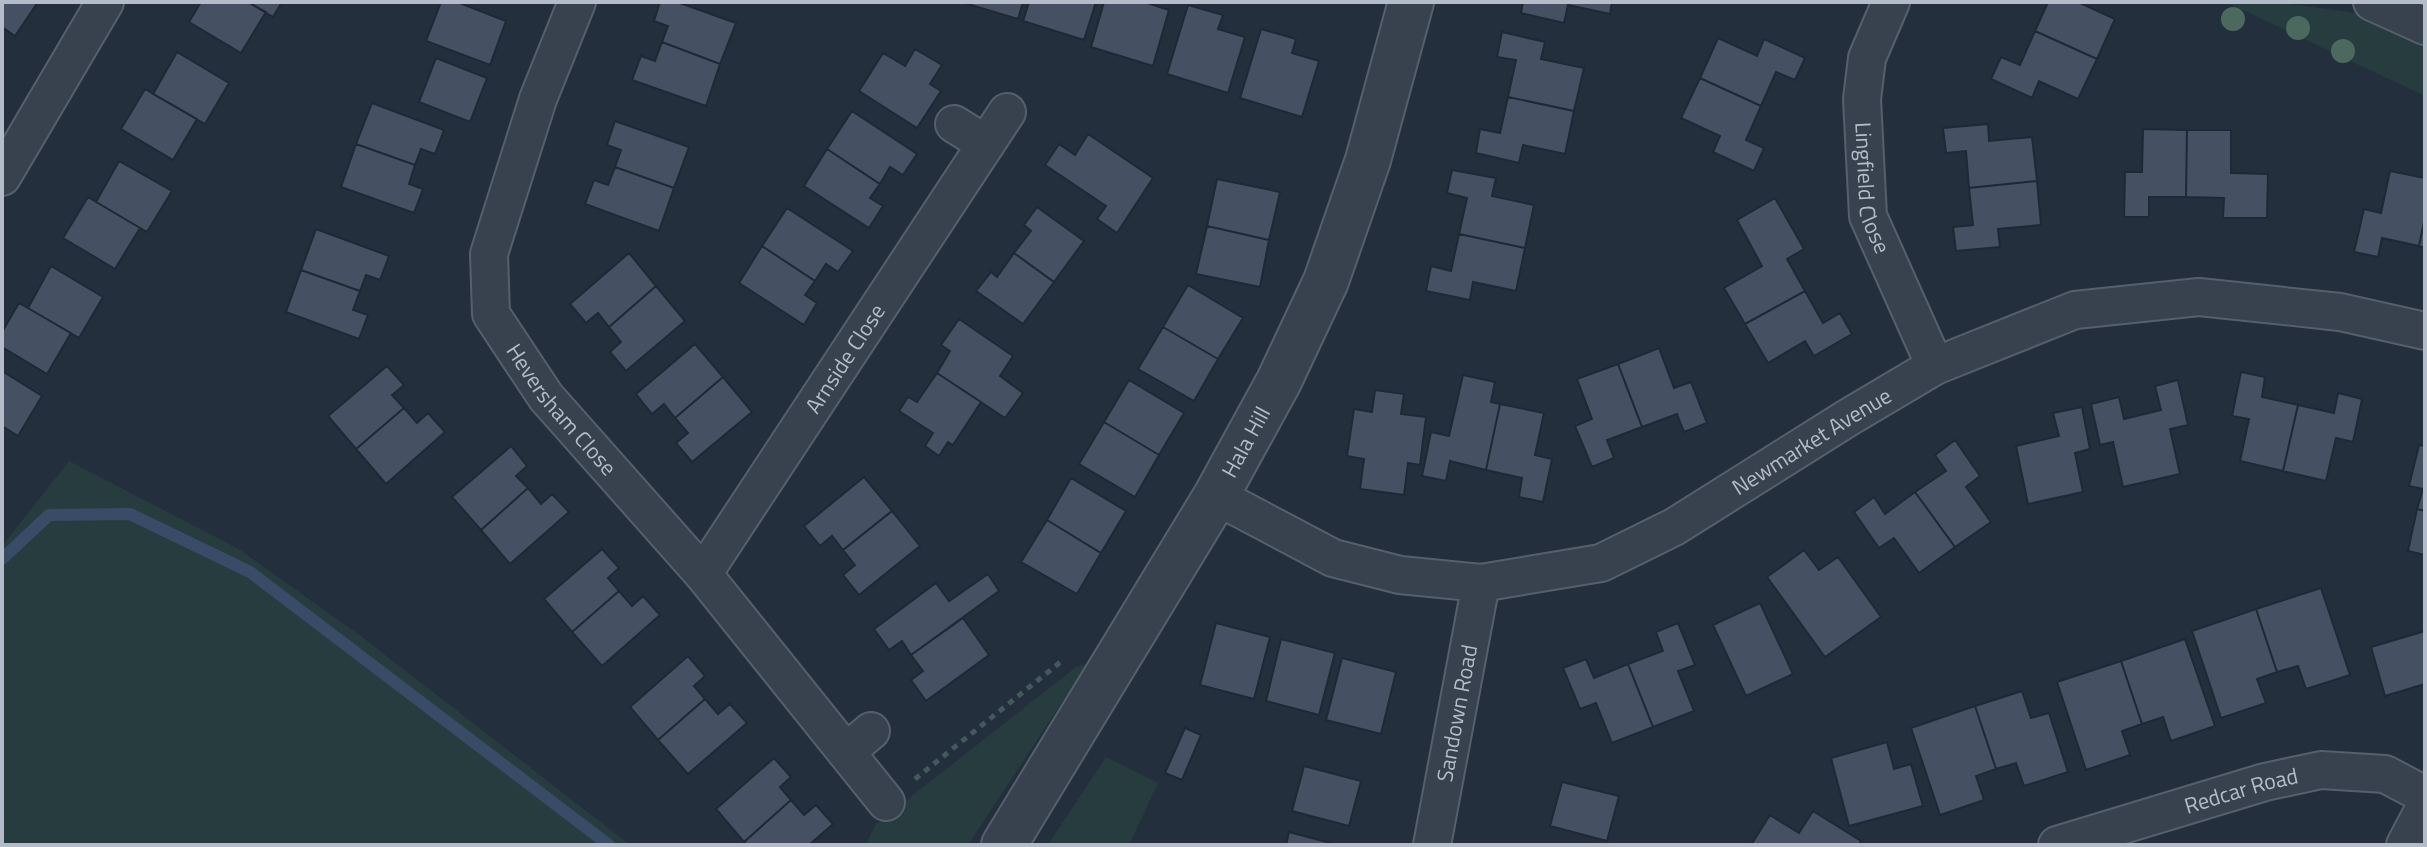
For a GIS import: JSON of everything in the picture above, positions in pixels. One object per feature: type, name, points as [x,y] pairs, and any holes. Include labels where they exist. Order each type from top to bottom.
[{"type":"street","points":[[2,177],[105,2]]},
{"type":"street","name":"Heversham Close","points":[[577,2],[538,99],[489,254],[491,314],[546,397],[703,574],[858,741],[886,802]]},
{"type":"street","name":"Hala Hill","points":[[1004,845],[1216,496],[1279,381],[1326,281],[1368,160],[1411,2]]},
{"type":"street","name":"Lingfield Close","points":[[1891,2],[1867,58],[1862,99],[1868,216],[1935,366]]},
{"type":"street","points":[[2372,2],[2425,26]]},
{"type":"street","name":"Arnside Close","points":[[703,574],[1007,112]]},
{"type":"street","points":[[954,124],[986,144]]},
{"type":"street","name":"Newmarket Avenue","points":[[1216,496],[1333,558],[1400,575],[1481,583],[1601,563],[1674,527],[1935,366],[2075,310],[2199,297],[2340,312],[2425,331]]},
{"type":"street","name":"Sandown Road","points":[[1432,845],[1481,583]]},
{"type":"street","name":"Redcar Road","points":[[2057,845],[2265,782],[2321,770],[2385,774],[2425,795]]},
{"type":"street","points":[[2405,845],[2425,807]]},
{"type":"path","points":[[886,802],[1072,653]]},
{"type":"green space","points":[[2275,2],[2365,14],[2425,44],[2425,96],[2230,4]]},
{"type":"green space","points":[[69,461],[237,548],[362,637],[630,845],[2,845],[2,546]]},
{"type":"green space","points":[[1087,664],[968,845],[866,845],[875,825],[1076,667]]},
{"type":"green space","points":[[1106,757],[1158,783],[1129,845],[1048,845]]},
{"type":"building","points":[[2,2],[38,2],[15,36],[2,27]]},
{"type":"building","points":[[201,2],[248,2],[266,12],[241,53],[189,22]]},
{"type":"building","points":[[248,2],[282,2],[273,17]]},
{"type":"building","points":[[441,2],[457,2],[506,21],[490,65],[426,41]]},
{"type":"building","points":[[660,2],[677,2],[736,23],[720,64],[662,42],[668,26],[654,21]]},
{"type":"building","points":[[961,2],[1023,2],[1018,19]]},
{"type":"building","points":[[1029,2],[1096,2],[1084,40],[1023,21]]},
{"type":"building","points":[[1104,2],[1144,2],[1169,10],[1153,66],[1091,47]]},
{"type":"building","points":[[1523,2],[1612,2],[1610,14],[1568,5],[1564,23],[1521,13]]},
{"type":"building","points":[[2048,2],[2078,2],[2115,19],[2097,59],[2035,31]]},
{"type":"building","points":[[1188,5],[1223,15],[1218,29],[1245,37],[1228,93],[1167,74]]},
{"type":"building","points":[[1261,29],[1296,39],[1292,53],[1319,61],[1302,117],[1240,98]]},
{"type":"building","points":[[2035,31],[2097,59],[2078,99],[2039,81],[2032,98],[1991,79],[2001,57],[2020,65]]},
{"type":"building","points":[[1502,32],[1545,42],[1541,59],[1584,68],[1574,111],[1508,97],[1516,60],[1497,57]]},
{"type":"building","points":[[1718,38],[1757,56],[1764,39],[1805,58],[1795,80],[1776,72],[1761,106],[1700,78]]},
{"type":"building","points":[[662,42],[720,64],[706,106],[632,80],[641,56],[655,61]]},
{"type":"building","points":[[915,49],[942,65],[930,84],[941,91],[917,128],[859,91],[883,53],[905,66]]},
{"type":"building","points":[[177,52],[229,83],[205,124],[153,94]]},
{"type":"building","points":[[436,58],[487,78],[470,122],[419,102]]},
{"type":"building","points":[[1700,78],[1761,106],[1746,140],[1764,148],[1754,171],[1713,152],[1720,136],[1681,118]]},
{"type":"building","points":[[145,89],[197,119],[173,160],[121,129]]},
{"type":"building","points":[[1508,97],[1574,111],[1565,154],[1523,145],[1519,163],[1476,153],[1480,129],[1500,133]]},
{"type":"building","points":[[372,103],[444,130],[435,154],[421,149],[415,165],[356,144]]},
{"type":"building","points":[[852,111],[917,154],[903,175],[890,167],[880,184],[827,149]]},
{"type":"building","points":[[615,121],[689,147],[674,188],[615,167],[621,150],[607,145]]},
{"type":"building","points":[[1988,124],[1989,141],[2032,137],[2037,181],[1969,188],[1966,151],[1946,153],[1943,128]]},
{"type":"building","points":[[2143,129],[2187,130],[2186,197],[2149,197],[2149,217],[2124,217],[2125,172],[2142,172]]},
{"type":"building","points":[[2187,130],[2231,130],[2231,173],[2268,174],[2267,218],[2223,218],[2224,198],[2186,197]]},
{"type":"building","points":[[1088,134],[1153,178],[1117,233],[1097,219],[1106,206],[1045,165],[1059,144],[1075,155]]},
{"type":"building","points":[[356,144],[415,165],[409,184],[423,189],[414,213],[341,187]]},
{"type":"building","points":[[827,149],[880,184],[870,198],[883,206],[869,228],[804,186]]},
{"type":"building","points":[[119,161],[172,191],[147,232],[96,202]]},
{"type":"building","points":[[615,167],[674,188],[659,231],[585,204],[594,180],[608,185]]},
{"type":"building","points":[[1452,170],[1496,178],[1492,196],[1534,205],[1525,248],[1459,234],[1467,198],[1447,193]]},
{"type":"building","points":[[2390,171],[2425,178],[2425,217],[2419,246],[2382,238],[2378,257],[2354,252],[2364,209],[2381,213]]},
{"type":"building","points":[[1217,179],[1280,192],[1269,240],[1207,226]]},
{"type":"building","points":[[2037,181],[2041,225],[1998,229],[2000,247],[1956,251],[1953,227],[1973,225],[1969,188]]},
{"type":"building","points":[[88,197],[140,228],[115,269],[63,238]]},
{"type":"building","points":[[1775,198],[1804,249],[1787,259],[1805,291],[1745,324],[1724,288],[1762,266],[1737,220]]},
{"type":"building","points":[[1037,207],[1084,241],[1054,282],[1014,253],[1031,231],[1024,225]]},
{"type":"building","points":[[787,208],[853,251],[838,272],[826,264],[815,281],[762,246]]},
{"type":"building","points":[[2425,217],[2425,248],[2419,246]]},
{"type":"building","points":[[1207,226],[1269,240],[1260,287],[1196,274]]},
{"type":"building","points":[[316,229],[389,256],[380,280],[366,275],[360,291],[301,270]]},
{"type":"building","points":[[1459,234],[1525,248],[1516,291],[1473,282],[1470,300],[1426,291],[1431,266],[1451,271]]},
{"type":"building","points":[[762,246],[815,281],[805,295],[817,303],[804,325],[739,283]]},
{"type":"building","points":[[629,253],[656,286],[609,327],[598,313],[586,323],[570,304]]},
{"type":"building","points":[[1014,253],[1054,282],[1023,324],[976,291],[991,272],[997,277]]},
{"type":"building","points":[[51,266],[103,297],[79,338],[28,308]]},
{"type":"building","points":[[301,270],[360,291],[353,310],[368,315],[359,339],[286,312]]},
{"type":"building","points":[[1188,285],[1243,318],[1218,359],[1163,327]]},
{"type":"building","points":[[656,286],[685,321],[626,371],[610,352],[621,342],[609,327]]},
{"type":"building","points":[[1805,291],[1823,323],[1840,313],[1852,334],[1814,356],[1805,341],[1768,363],[1745,324]]},
{"type":"building","points":[[19,303],[71,333],[47,374],[2,347],[2,332]]},
{"type":"building","points":[[959,319],[1013,356],[1000,376],[1023,393],[1005,418],[937,373],[950,351],[941,345]]},
{"type":"building","points":[[1163,327],[1218,359],[1194,401],[1138,369]]},
{"type":"building","points":[[695,344],[723,377],[675,418],[664,404],[652,414],[636,394]]},
{"type":"building","points":[[1659,348],[1674,388],[1691,382],[1707,423],[1684,432],[1677,414],[1642,427],[1618,364]]},
{"type":"building","points":[[1618,364],[1642,427],[1607,440],[1614,458],[1592,467],[1575,426],[1592,419],[1577,379]]},
{"type":"building","points":[[387,366],[404,385],[392,395],[404,408],[356,449],[328,416]]},
{"type":"building","points":[[2,371],[42,396],[18,436],[2,426]]},
{"type":"building","points":[[2241,372],[2265,377],[2262,397],[2298,405],[2283,471],[2240,461],[2249,419],[2232,416]]},
{"type":"building","points":[[937,373],[981,402],[953,445],[948,442],[939,456],[925,446],[933,433],[899,411],[908,397],[917,402]]},
{"type":"building","points":[[1463,375],[1495,382],[1491,402],[1500,404],[1486,470],[1450,461],[1446,481],[1422,476],[1431,432],[1449,436]]},
{"type":"building","points":[[723,377],[752,412],[692,462],[676,443],[688,433],[675,418]]},
{"type":"building","points":[[1129,380],[1184,413],[1159,455],[1104,422]]},
{"type":"building","points":[[2178,380],[2188,425],[2170,429],[2180,474],[2123,487],[2113,442],[2100,445],[2091,404],[2119,397],[2124,419],[2161,410],[2155,386]]},
{"type":"building","points":[[1375,390],[1404,394],[1401,414],[1426,417],[1420,465],[1408,463],[1404,495],[1360,489],[1364,459],[1347,456],[1354,409],[1372,412]]},
{"type":"building","points":[[2338,393],[2362,399],[2353,442],[2336,438],[2326,481],[2283,471],[2298,405],[2334,413]]},
{"type":"building","points":[[1500,404],[1544,413],[1535,455],[1552,459],[1543,502],[1519,497],[1522,478],[1486,470]]},
{"type":"building","points":[[2082,407],[2090,449],[2075,453],[2083,492],[2028,504],[2016,446],[2059,436],[2053,413]]},
{"type":"building","points":[[404,408],[417,423],[428,413],[445,432],[386,484],[356,449]]},
{"type":"building","points":[[1104,422],[1159,455],[1135,497],[1079,464]]},
{"type":"building","points":[[1955,440],[1980,476],[1966,487],[1991,522],[1955,547],[1915,492],[1946,471],[1935,455]]},
{"type":"building","points":[[2419,445],[2425,446],[2425,511],[2417,509],[2423,489],[2409,486]]},
{"type":"building","points":[[511,446],[527,466],[516,476],[528,488],[481,530],[452,497]]},
{"type":"building","points":[[864,477],[892,511],[843,550],[832,536],[820,546],[804,526]]},
{"type":"building","points":[[1071,478],[1126,511],[1101,553],[1047,520]]},
{"type":"building","points":[[528,488],[541,504],[552,494],[569,512],[510,564],[481,530]]},
{"type":"building","points":[[1915,492],[1955,547],[1919,573],[1894,538],[1879,548],[1854,512],[1874,497],[1885,514]]},
{"type":"building","points":[[2417,509],[2425,511],[2425,555],[2408,551]]},
{"type":"building","points":[[892,511],[920,546],[859,595],[843,575],[855,565],[843,550]]},
{"type":"building","points":[[1047,520],[1101,553],[1077,594],[1021,562]]},
{"type":"building","points":[[602,549],[619,568],[608,578],[619,591],[572,632],[544,599]]},
{"type":"building","points":[[1804,550],[1819,570],[1838,557],[1881,617],[1825,657],[1767,577]]},
{"type":"building","points":[[988,574],[999,591],[911,655],[902,641],[889,650],[874,629],[936,583],[949,601]]},
{"type":"building","points":[[2321,588],[2350,675],[2306,689],[2298,666],[2277,672],[2256,609]]},
{"type":"building","points":[[619,591],[632,606],[643,596],[660,615],[602,666],[572,632]]},
{"type":"building","points":[[1760,603],[1793,674],[1746,696],[1713,625]]},
{"type":"building","points":[[2256,609],[2277,672],[2257,679],[2266,703],[2221,718],[2192,631]]},
{"type":"building","points":[[963,618],[989,655],[926,701],[911,680],[923,671],[911,655]]},
{"type":"building","points":[[1216,623],[1270,637],[1254,699],[1200,685]]},
{"type":"building","points":[[1678,623],[1695,665],[1678,671],[1694,711],[1653,727],[1628,664],[1663,651],[1656,632]]},
{"type":"building","points":[[2425,631],[2425,684],[2385,696],[2371,647]]},
{"type":"building","points":[[1281,639],[1335,653],[1319,715],[1266,701]]},
{"type":"building","points":[[2185,639],[2215,726],[2171,741],[2163,717],[2142,724],[2121,661]]},
{"type":"building","points":[[688,656],[705,676],[694,686],[705,699],[658,740],[630,707]]},
{"type":"building","points":[[1342,658],[1396,672],[1381,734],[1326,720]]},
{"type":"building","points":[[1586,659],[1594,678],[1628,664],[1653,727],[1612,743],[1596,703],[1580,709],[1563,668]]},
{"type":"building","points":[[2121,661],[2142,724],[2122,731],[2130,755],[2086,770],[2057,682]]},
{"type":"building","points":[[2022,691],[2031,718],[2049,713],[2068,772],[2024,786],[2016,763],[1996,769],[1975,706]]},
{"type":"building","points":[[705,699],[718,714],[730,704],[747,723],[688,774],[658,740]]},
{"type":"building","points":[[1975,706],[1996,769],[1976,776],[1984,800],[1940,815],[1911,728]]},
{"type":"building","points":[[1185,728],[1201,735],[1182,780],[1165,773]]},
{"type":"building","points":[[1887,742],[1894,769],[1911,764],[1923,806],[1849,826],[1831,758]]},
{"type":"building","points":[[774,758],[791,777],[780,787],[791,800],[744,842],[716,809]]},
{"type":"building","points":[[1304,766],[1361,781],[1349,826],[1292,811]]},
{"type":"building","points":[[1562,782],[1619,796],[1607,841],[1550,826]]},
{"type":"building","points":[[791,800],[804,815],[816,805],[833,824],[809,845],[747,845],[744,842]]},
{"type":"building","points":[[1813,811],[1861,841],[1859,845],[1751,845],[1770,815],[1799,833]]},
{"type":"building","points":[[1289,832],[1338,845],[1286,845]]},
{"type":"waterway","points":[[2,559],[49,515],[130,514],[250,572],[609,845]]}]
